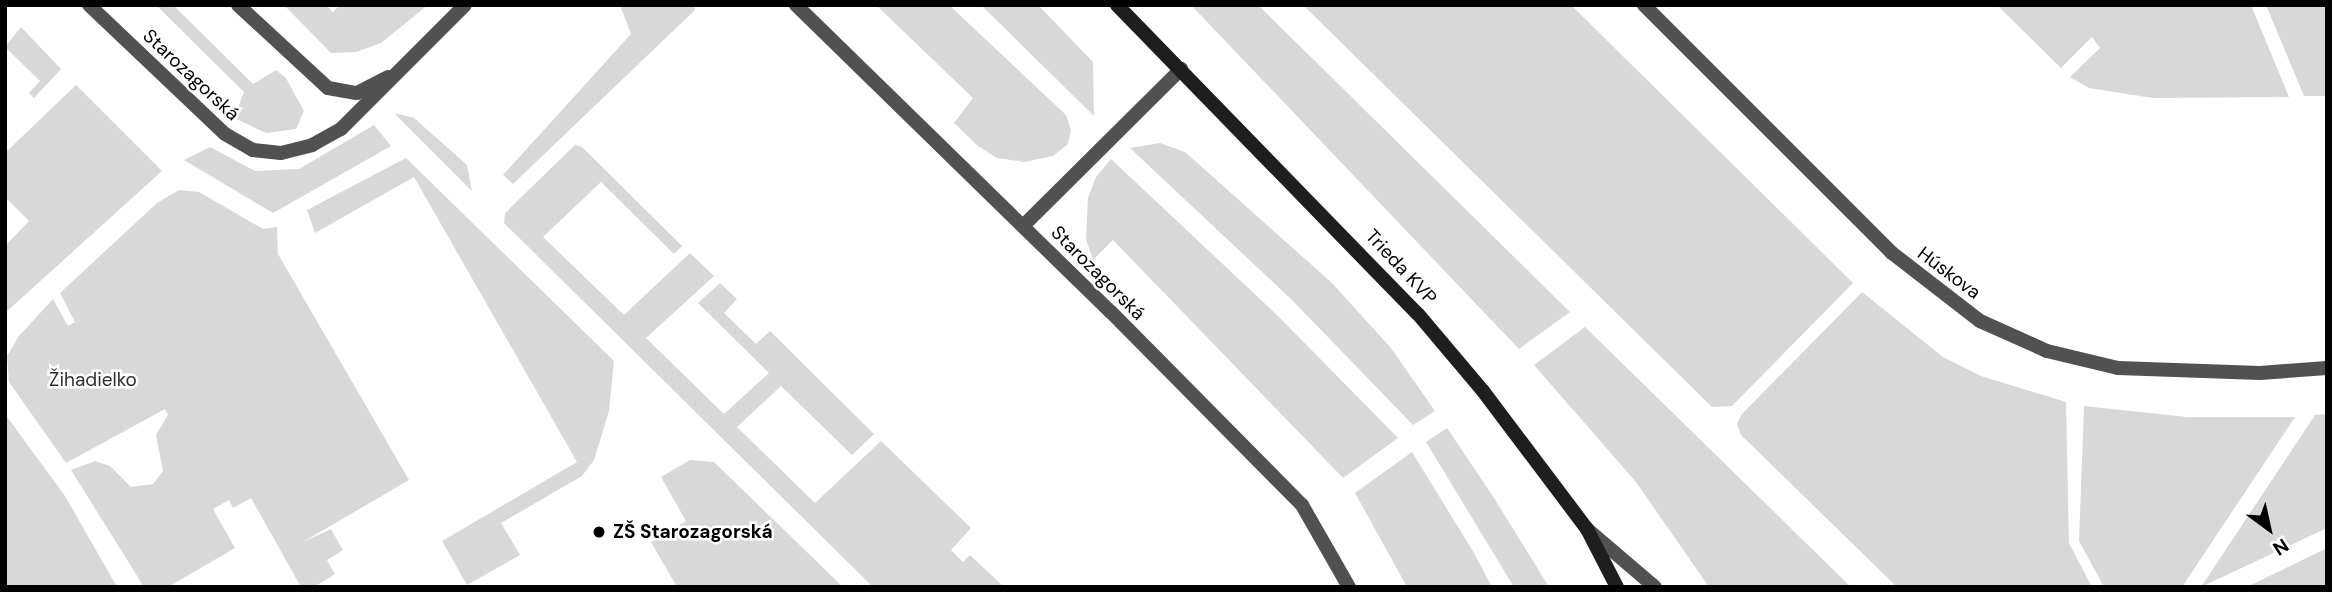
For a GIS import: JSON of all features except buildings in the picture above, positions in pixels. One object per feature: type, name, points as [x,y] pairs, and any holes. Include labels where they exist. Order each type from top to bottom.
[{"type":"street","name":"Starozagorská","points":[[89,5],[225,134],[241,145],[266,152],[297,151],[341,129],[413,61],[465,5]]},
{"type":"street","name":"Starozagorská","points":[[238,5],[306,71],[338,92],[367,89],[413,61]]},
{"type":"street","name":"Starozagorská","points":[[796,5],[1023,226],[1302,506],[1349,587]]},
{"type":"street","name":"Trieda KVP","points":[[1117,5],[1418,314],[1587,529],[1617,587]]},
{"type":"street","name":"Húskova","points":[[1644,5],[1892,253],[1980,321],[2047,351],[2118,368],[2260,373],[2327,368]]},
{"type":"street","points":[[1023,226],[1181,69]]},
{"type":"street","points":[[1587,529],[1655,587]]},
{"type":"green space","points":[[156,5],[173,5],[253,84],[276,70],[286,78],[304,111],[296,129],[266,133],[234,118],[244,92]]},
{"type":"green space","points":[[284,5],[326,5],[333,12],[340,5],[428,5],[381,43],[356,52],[331,53]]},
{"type":"green space","points":[[620,5],[694,5],[695,10],[513,184],[503,175],[631,34]]},
{"type":"green space","points":[[876,5],[949,5],[1066,115],[1071,130],[1068,144],[1053,156],[1024,162],[997,158],[978,146],[954,123],[973,98]]},
{"type":"green space","points":[[981,5],[1038,5],[1093,62],[1094,116]]},
{"type":"green space","points":[[1191,5],[1258,5],[1570,312],[1519,349]]},
{"type":"green space","points":[[1303,5],[1571,5],[1853,283],[1732,406],[1712,407]]},
{"type":"green space","points":[[1997,5],[2251,5],[2289,97],[2153,98],[2089,88],[2070,77],[2100,48],[2092,37],[2061,68]]},
{"type":"green space","points":[[2266,5],[2327,5],[2327,96],[2304,96]]},
{"type":"green space","points":[[21,27],[61,69],[34,98],[29,93],[40,81],[5,47]]},
{"type":"green space","points":[[76,85],[162,171],[5,313],[5,246],[29,221],[5,197],[5,153]]},
{"type":"green space","points":[[394,113],[414,118],[467,165],[472,191]]},
{"type":"green space","points":[[374,125],[391,146],[273,213],[184,160],[210,147],[255,171],[299,169]]},
{"type":"green space","points":[[1160,143],[1185,152],[1332,283],[1391,348],[1435,411],[1413,425],[1292,300],[1130,148]]},
{"type":"green space","points":[[575,145],[582,147],[682,246],[674,254],[601,182],[543,237],[624,315],[690,253],[714,276],[646,338],[724,414],[769,373],[698,303],[720,283],[737,299],[724,313],[756,344],[770,331],[874,434],[852,455],[781,386],[737,427],[815,503],[881,441],[971,528],[951,550],[963,562],[970,555],[1004,587],[873,587],[504,223],[505,213]]},
{"type":"green space","points":[[406,158],[614,361],[609,411],[594,460],[582,476],[501,523],[520,555],[467,585],[442,541],[577,462],[414,177],[315,233],[307,210]]},
{"type":"green space","points":[[1111,159],[1277,315],[1398,438],[1343,478],[1113,240],[1093,260],[1086,239],[1088,198],[1096,177]]},
{"type":"green space","name":"Žihadielko","points":[[179,190],[199,192],[263,229],[277,227],[278,254],[409,480],[303,542],[331,529],[343,550],[327,560],[335,574],[314,587],[301,587],[251,498],[233,508],[229,500],[213,509],[235,548],[168,587],[144,587],[71,470],[95,461],[110,466],[131,487],[153,484],[163,471],[156,435],[168,415],[165,409],[66,463],[9,382],[7,356],[19,336],[53,299],[68,326],[75,322],[60,293],[157,203]]},
{"type":"green space","points":[[1862,292],[1943,357],[1981,376],[2066,402],[2069,543],[2092,587],[1897,587],[1741,435],[1737,424],[1741,415]]},
{"type":"green space","points":[[1585,327],[1851,587],[1709,587],[1636,482],[1534,365]]},
{"type":"green space","points":[[2084,406],[2187,417],[2295,417],[2182,587],[2104,587],[2079,541]]},
{"type":"green space","points":[[5,414],[65,496],[117,587],[5,587]]},
{"type":"green space","points":[[2327,414],[2327,528],[2201,587],[2315,415]]},
{"type":"green space","points":[[1447,428],[1549,587],[1514,587],[1426,442]]},
{"type":"green space","points":[[1412,452],[1492,587],[1407,587],[1355,493]]},
{"type":"green space","points":[[690,460],[714,462],[843,587],[677,587],[651,542],[686,521],[661,477]]},
{"type":"green space","points":[[2327,548],[2327,587],[2247,587]]},
{"type":"place","name":"ZŠ Starozagorská","points":[[599,532]]}]
